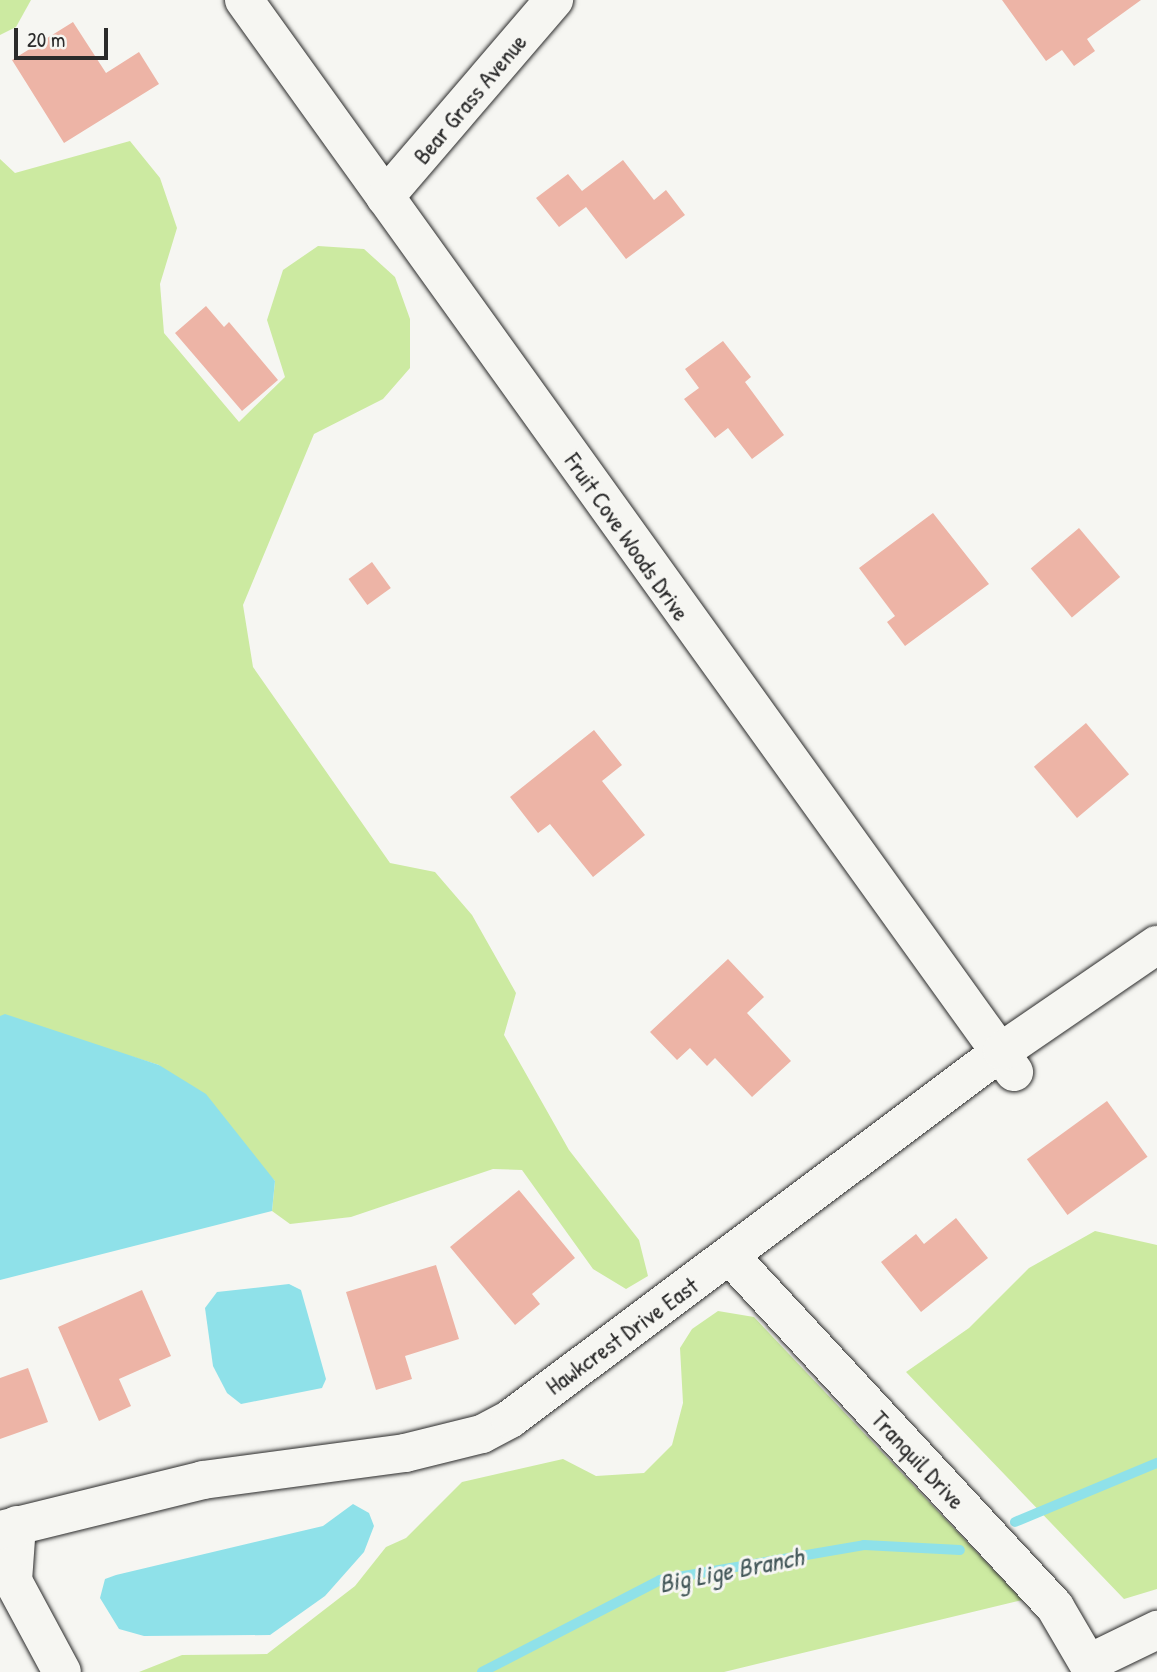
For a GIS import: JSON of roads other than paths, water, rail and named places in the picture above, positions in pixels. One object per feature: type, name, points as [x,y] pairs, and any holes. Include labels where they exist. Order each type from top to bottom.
[{"type":"street","name":"Fruit Cove Woods Drive","points":[[244,0],[869,877],[1008,1061]]},
{"type":"street","name":"Bear Grass Avenue","points":[[385,197],[554,0]]},
{"type":"street","name":"Hawkcrest Drive East","points":[[9,1527],[203,1480],[405,1453],[482,1434],[1008,1061],[1157,944]]},
{"type":"street","name":"Tranquil Drive","points":[[730,1256],[1055,1607],[1091,1667]]},
{"type":"street","points":[[9,1527],[13,1581],[62,1672]]},
{"type":"street","points":[[1091,1667],[1157,1630]]},
{"type":"water","points":[[5,1014],[159,1065],[206,1094],[275,1181],[272,1211],[0,1280],[0,1016]]},
{"type":"water","points":[[289,1284],[301,1290],[326,1379],[322,1388],[241,1404],[227,1393],[213,1366],[205,1308],[217,1292]]},
{"type":"water","points":[[353,1504],[369,1513],[374,1526],[364,1552],[325,1596],[270,1635],[144,1636],[119,1629],[100,1598],[105,1579],[323,1526]]},
{"type":"waterway","name":"Big Lige Branch","points":[[1015,1522],[1157,1463]]},
{"type":"waterway","name":"Big Lige Branch","points":[[482,1672],[660,1580],[864,1545],[960,1550]]}]
